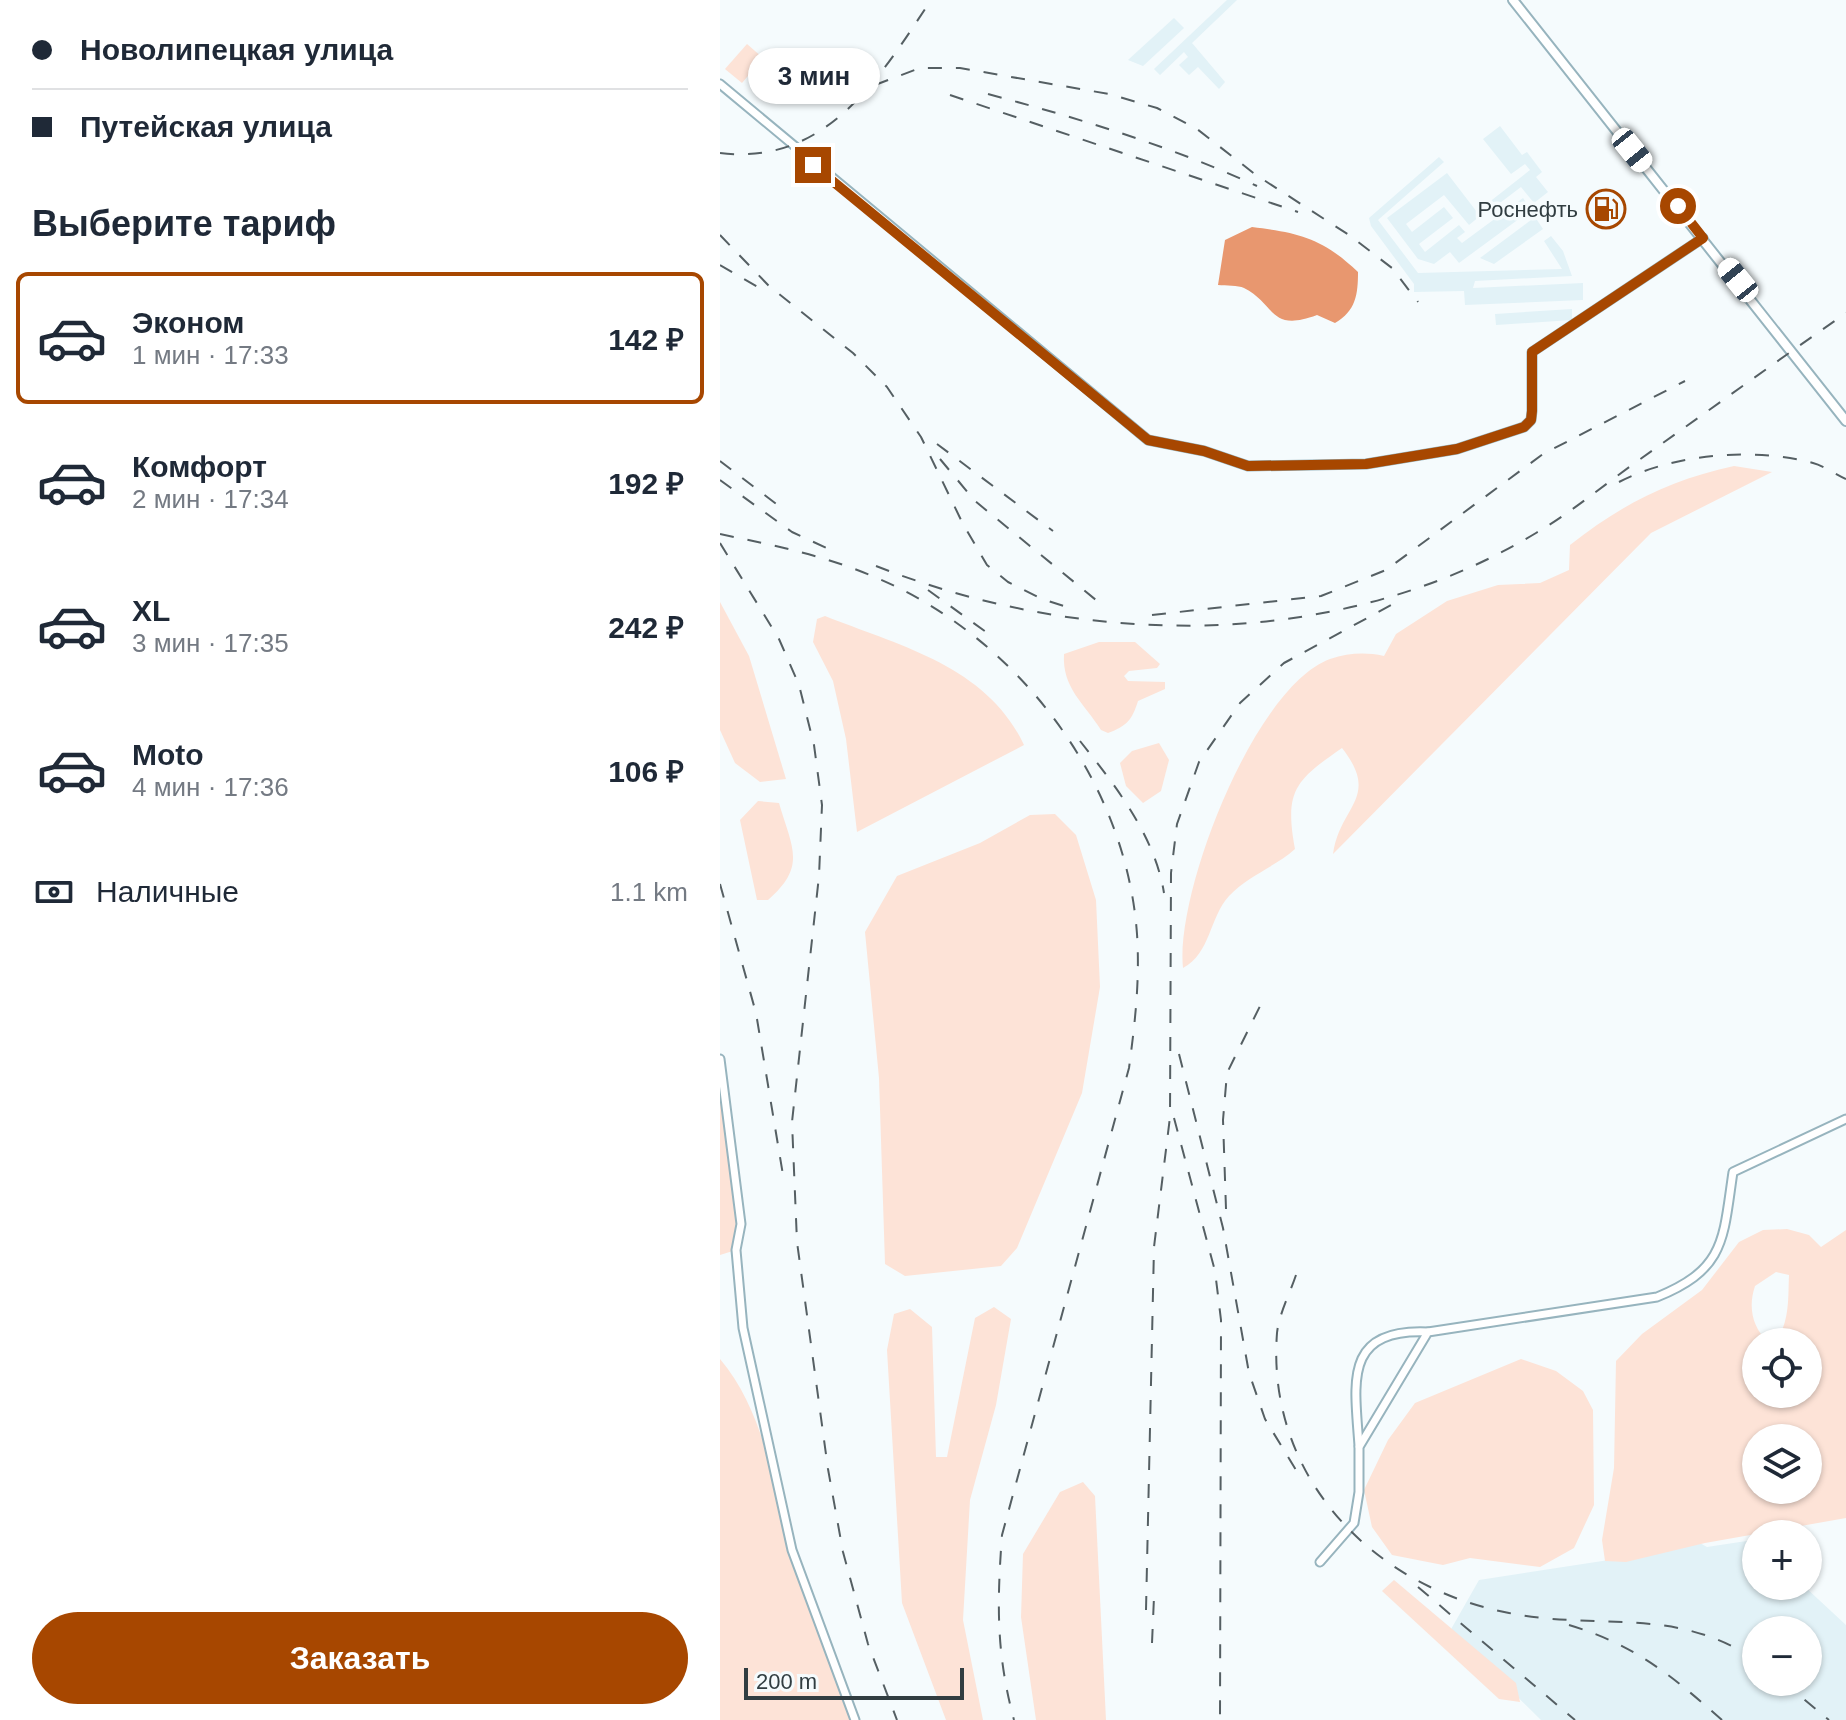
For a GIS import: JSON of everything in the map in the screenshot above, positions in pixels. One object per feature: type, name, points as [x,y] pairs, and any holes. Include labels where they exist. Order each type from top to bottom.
[{"type":"street","points":[[1513,0],[1755,301],[1782,341],[1846,421]]},
{"type":"street","points":[[720,84],[1148,440],[1204,451],[1248,466],[1366,464],[1457,449],[1524,427],[1531,420],[1532,411],[1532,352],[1703,238]]},
{"type":"street","points":[[720,1059],[741,1224],[736,1250],[743,1328],[792,1550],[855,1720]]},
{"type":"street","points":[[1320,1562],[1354,1523],[1359,1492],[1359,1447],[1354,1373],[1366,1352],[1399,1331],[1428,1332],[1657,1297],[1690,1282],[1708,1268],[1724,1232],[1733,1172],[1846,1119]]},
{"type":"street","points":[[1359,1447],[1428,1332]]},
{"type":"shaded area","points":[[1227,0],[1237,0],[1192,43],[1225,82],[1219,89],[1198,67],[1189,75],[1179,65],[1188,57],[1184,52],[1160,75],[1154,69]]},
{"type":"shaded area","points":[[1174,18],[1184,28],[1143,66],[1128,60]]},
{"type":"shaded area","points":[[747,44],[763,58],[742,83],[725,69]]},
{"type":"shaded area","points":[[1500,126],[1522,155],[1527,152],[1542,172],[1536,177],[1548,192],[1534,203],[1521,187],[1488,212],[1483,207],[1530,170],[1525,164],[1511,174],[1483,139]]},
{"type":"shaded area","points":[[1439,157],[1444,162],[1378,220],[1418,273],[1562,269],[1544,241],[1551,236],[1563,251],[1572,276],[1475,281],[1473,288],[1583,283],[1583,300],[1465,305],[1464,291],[1414,292],[1414,284],[1371,226],[1369,218]]},
{"type":"shaded area","points":[[1447,173],[1480,216],[1469,225],[1444,195],[1406,224],[1412,232],[1444,207],[1453,218],[1419,244],[1425,252],[1459,225],[1465,232],[1457,238],[1462,243],[1523,198],[1531,210],[1459,263],[1450,252],[1434,264],[1418,259],[1387,218]]},
{"type":"shaded area","points":[[1535,217],[1543,229],[1494,264],[1480,258]]},
{"type":"shaded area","points":[[1252,227],[1310,239],[1333,251],[1358,272],[1356,295],[1347,313],[1335,323],[1317,315],[1290,321],[1274,314],[1244,288],[1218,285],[1225,240]]},
{"type":"shaded area","points":[[1572,309],[1572,320],[1496,325],[1495,314]]},
{"type":"shaded area","points":[[1734,466],[1772,472],[1651,533],[1333,854],[1337,837],[1358,791],[1353,765],[1342,748],[1304,778],[1297,788],[1291,813],[1295,849],[1229,896],[1199,954],[1183,968],[1184,934],[1192,892],[1225,796],[1248,749],[1274,709],[1302,677],[1337,657],[1350,654],[1384,656],[1396,634],[1447,601],[1498,585],[1540,583],[1569,570],[1570,545],[1609,517],[1668,486]]},
{"type":"shaded area","points":[[720,602],[749,656],[786,779],[760,782],[735,763],[720,730]]},
{"type":"shaded area","points":[[825,616],[911,649],[965,677],[1008,718],[1024,745],[857,832],[846,739],[833,681],[813,642],[817,619]]},
{"type":"shaded area","points":[[1099,642],[1135,642],[1160,664],[1157,668],[1129,671],[1124,676],[1128,681],[1165,682],[1165,689],[1138,701],[1128,722],[1108,733],[1101,730],[1075,695],[1064,666],[1064,654]]},
{"type":"shaded area","points":[[1159,743],[1169,760],[1161,791],[1143,803],[1126,786],[1120,763],[1132,751]]},
{"type":"shaded area","points":[[758,801],[779,803],[792,845],[792,866],[788,877],[768,900],[757,900],[740,820]]},
{"type":"shaded area","points":[[1055,814],[1076,835],[1096,900],[1100,987],[1082,1093],[1017,1248],[1001,1266],[905,1276],[885,1264],[879,1078],[865,932],[897,876],[980,843],[1030,815]]},
{"type":"shaded area","points":[[720,1059],[741,1224],[736,1250],[720,1255]]},
{"type":"shaded area","points":[[1787,1229],[1809,1235],[1821,1247],[1846,1230],[1846,1518],[1822,1522],[1742,1520],[1742,1536],[1626,1562],[1605,1561],[1602,1540],[1614,1468],[1616,1361],[1642,1334],[1702,1290],[1739,1242],[1763,1230]]},
{"type":"shaded area","points":[[994,1307],[1011,1319],[996,1405],[970,1500],[963,1620],[983,1720],[946,1720],[902,1603],[887,1350],[894,1314],[910,1309],[932,1327],[936,1457],[947,1457],[975,1318]]},
{"type":"shaded area","points":[[720,1359],[735,1379],[757,1424],[798,1569],[855,1720],[720,1720]]},
{"type":"shaded area","points":[[1521,1359],[1556,1371],[1583,1391],[1593,1410],[1594,1505],[1574,1548],[1540,1567],[1470,1558],[1443,1565],[1392,1555],[1372,1527],[1364,1490],[1388,1440],[1415,1403]]},
{"type":"shaded area","points":[[1083,1482],[1095,1496],[1106,1720],[1036,1720],[1021,1617],[1023,1554],[1060,1492]]},
{"type":"shaded area","points":[[1684,1534],[1707,1547],[1742,1542],[1742,1600],[1819,1600],[1846,1625],[1846,1720],[1541,1720],[1450,1631],[1479,1580],[1648,1554]]},
{"type":"shaded area","points":[[1394,1580],[1516,1683],[1520,1702],[1499,1699],[1382,1591]]},
{"type":"railway","points":[[720,153],[758,153],[791,145],[820,131],[870,86],[931,0]]},
{"type":"railway","points":[[875,85],[920,68],[960,68],[1109,94],[1157,108],[1197,129],[1256,175],[1349,235],[1392,268],[1418,302]]},
{"type":"railway","points":[[988,94],[1125,134],[1257,186]]},
{"type":"railway","points":[[950,95],[1298,212]]},
{"type":"railway","points":[[720,235],[769,286],[853,353],[887,387],[921,437],[963,524],[987,565],[1008,582],[1042,599],[1076,610]]},
{"type":"railway","points":[[720,265],[768,293]]},
{"type":"railway","points":[[876,566],[957,593],[1040,613],[1125,623],[1211,625],[1296,618],[1379,600],[1459,572],[1536,533],[1846,313]]},
{"type":"railway","points":[[1152,615],[1321,596],[1386,570],[1543,454],[1685,381]]},
{"type":"railway","points":[[937,444],[1053,531]]},
{"type":"railway","points":[[1619,482],[1640,472],[1689,459],[1740,455],[1765,455],[1813,463],[1846,479]]},
{"type":"railway","points":[[940,459],[975,501],[1096,600]]},
{"type":"railway","points":[[720,461],[783,509]]},
{"type":"railway","points":[[720,480],[792,532],[835,552]]},
{"type":"railway","points":[[720,534],[797,551],[872,576],[924,602],[972,635],[1016,674],[1054,719],[1086,768],[1111,821],[1128,876],[1137,934],[1138,968],[1129,1068],[1002,1535],[999,1628],[1014,1720]]},
{"type":"railway","points":[[720,543],[779,639],[799,685],[814,745],[822,805],[819,876],[792,1122],[797,1242],[828,1469],[843,1552],[868,1644],[897,1720]]},
{"type":"railway","points":[[928,590],[986,632]]},
{"type":"railway","points":[[1146,1610],[1154,1247],[1170,1117],[1171,873],[1177,824],[1199,762],[1240,703],[1284,663],[1395,603]]},
{"type":"railway","points":[[1080,741],[1120,793],[1143,831],[1164,893]]},
{"type":"railway","points":[[720,884],[756,1013],[784,1181]]},
{"type":"railway","points":[[1226,1209],[1223,1120],[1227,1073],[1262,1002]]},
{"type":"railway","points":[[1179,1054],[1223,1228],[1249,1373],[1265,1419],[1296,1470]]},
{"type":"railway","points":[[1174,1118],[1215,1271],[1221,1320],[1220,1720]]},
{"type":"railway","points":[[1296,1275],[1277,1333],[1278,1385],[1289,1434],[1310,1478],[1338,1517],[1373,1551],[1414,1579],[1460,1599],[1509,1613],[1665,1626],[1695,1632],[1742,1652]]},
{"type":"railway","points":[[1418,1587],[1575,1720]]},
{"type":"railway","points":[[1152,1643],[1154,1597]]},
{"type":"railway","points":[[1569,1625],[1614,1642],[1651,1663],[1722,1720]]},
{"type":"railway","points":[[1800,1696],[1829,1720]]},
{"type":"place","name":"Роснефть","points":[[1606,209]]},
{"type":"route","points":[[813,165],[1148,440],[1204,451],[1248,466],[1366,464],[1457,449],[1524,427],[1531,420],[1532,411],[1532,352],[1703,238],[1678,206]]}]
